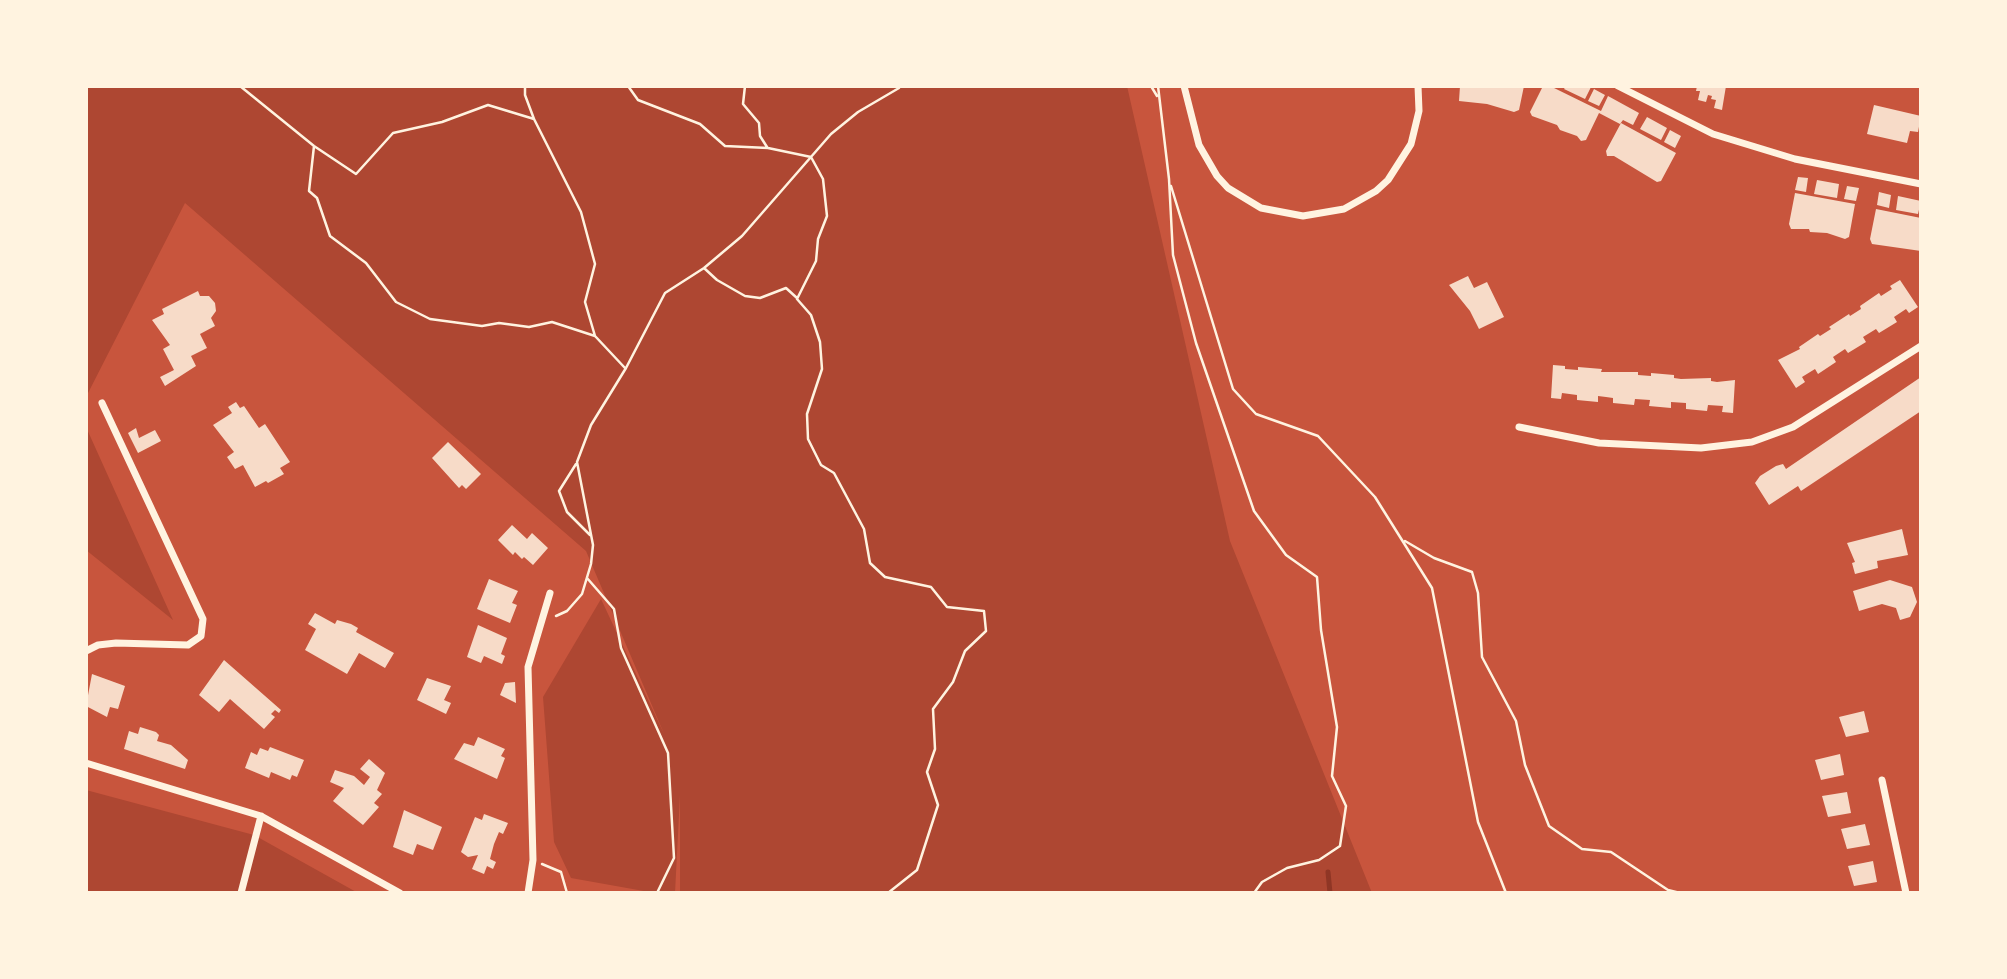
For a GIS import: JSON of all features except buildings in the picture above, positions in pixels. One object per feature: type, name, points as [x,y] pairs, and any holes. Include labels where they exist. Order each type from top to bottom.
[{"type":"street","points":[[1184,86],[1199,145],[1217,176],[1236,193],[1261,208],[1303,216],[1344,209],[1376,191],[1388,180],[1401,163],[1414,135],[1419,111],[1418,86]]},
{"type":"street","points":[[1618,86],[1713,134],[1795,159],[1921,184]]},
{"type":"street","points":[[1519,427],[1599,443],[1701,448],[1752,442],[1793,428],[1921,346]]},
{"type":"street","points":[[86,651],[98,645],[117,643],[188,645],[201,636],[204,619],[102,403]]},
{"type":"street","points":[[528,893],[533,860],[527,667],[550,593]]},
{"type":"street","points":[[86,763],[261,816],[400,893]]},
{"type":"street","points":[[1882,780],[1906,893]]},
{"type":"street","points":[[241,893],[261,816]]},
{"type":"path","points":[[240,86],[314,146],[356,174],[393,134],[488,105],[534,120]]},
{"type":"path","points":[[525,86],[525,95],[534,120],[585,225],[595,264],[585,302],[595,336],[626,368]]},
{"type":"path","points":[[628,86],[639,100],[699,124],[725,146],[768,148],[811,157],[823,178],[827,216],[818,239],[816,261],[797,299]]},
{"type":"path","points":[[745,86],[743,104],[759,123],[760,136],[768,148]]},
{"type":"path","points":[[1151,86],[1158,99]]},
{"type":"path","points":[[1158,86],[1173,255],[1196,343],[1254,511],[1286,555],[1317,577],[1321,629],[1337,727],[1332,776],[1346,806],[1340,846],[1319,860],[1287,868],[1262,882],[1254,893]]},
{"type":"path","points":[[590,535],[567,512],[559,491],[577,462],[591,425],[626,368],[665,293],[704,268],[742,236],[831,134],[858,112],[898,88]]},
{"type":"path","points":[[314,146],[309,191],[317,198],[330,236],[366,263],[396,302],[430,319],[482,326],[499,323],[529,327],[552,322],[595,336]]},
{"type":"path","points":[[1168,179],[1233,389],[1256,414],[1318,436],[1375,497],[1432,588],[1478,822],[1506,893]]},
{"type":"path","points":[[704,268],[717,280],[745,296],[760,298],[786,288],[811,315],[820,342],[822,369],[807,414],[808,439],[821,465],[834,473],[864,530],[870,564],[885,577],[930,587],[947,607],[984,611],[986,631],[965,651],[953,682],[933,709],[935,750],[927,772],[938,804],[917,870],[888,893]]},
{"type":"path","points":[[542,617],[555,617],[567,611],[582,594],[587,578],[593,545],[577,462]]},
{"type":"path","points":[[1402,539],[1434,558],[1472,572],[1478,593],[1482,657],[1516,720],[1525,765],[1549,826],[1582,849],[1611,852],[1668,890],[1679,893]]},
{"type":"path","points":[[587,578],[614,609],[621,648],[668,753],[674,858],[657,893]]},
{"type":"path","points":[[533,860],[561,872],[567,893]]},
{"type":"shaded area","points":[[86,86],[1127,86],[1230,541],[1372,893],[680,893],[680,795],[675,893],[655,893],[571,878],[554,842],[543,697],[601,599],[665,736],[586,551],[185,203],[86,397]]},
{"type":"shaded area","points":[[86,427],[173,620],[86,550]]},
{"type":"shaded area","points":[[86,790],[254,835],[358,893],[86,893]]},
{"type":"waterway","points":[[1328,872],[1330,893]]}]
